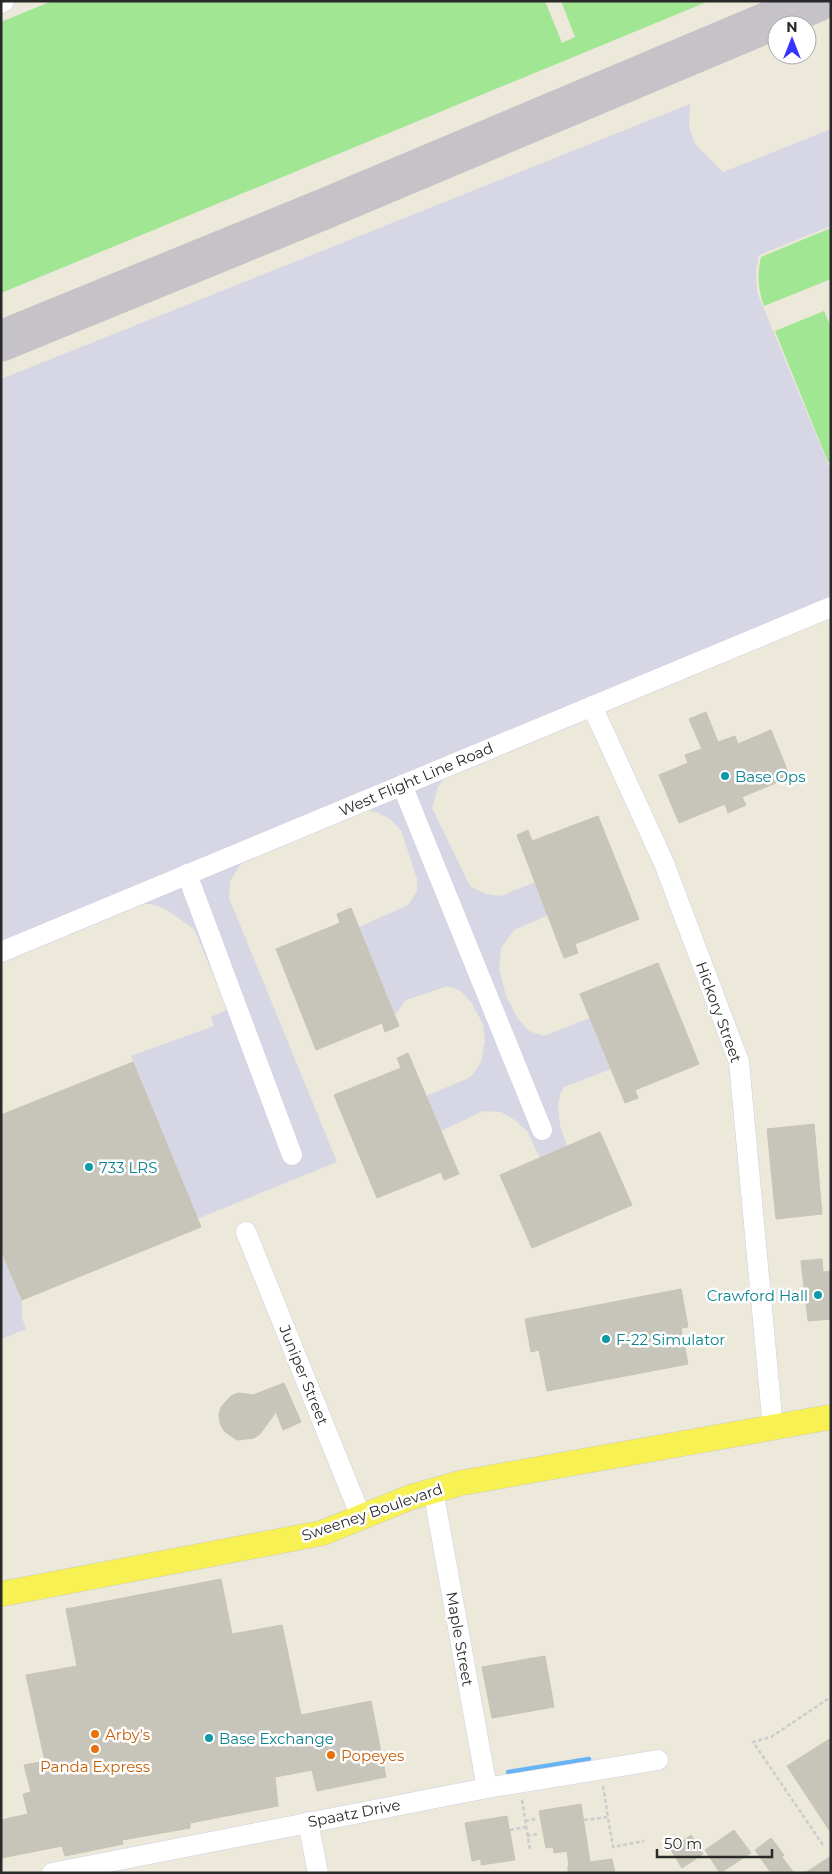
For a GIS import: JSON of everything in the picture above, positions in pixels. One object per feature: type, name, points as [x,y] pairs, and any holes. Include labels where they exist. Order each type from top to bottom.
[{"type":"main road","name":"Sweeney Boulevard","points":[[1,1594],[322,1533],[433,1490],[831,1417]]},
{"type":"street","name":"West Flight Line Road","points":[[1,952],[831,607]]},
{"type":"street","name":"Hickory Street","points":[[592,706],[664,863],[739,1062],[773,1428]]},
{"type":"street","points":[[402,785],[542,1130]]},
{"type":"street","points":[[188,874],[292,1155]]},
{"type":"street","name":"Juniper Street","points":[[246,1232],[362,1517]]},
{"type":"street","name":"Maple Street","points":[[433,1490],[486,1788]]},
{"type":"street","name":"Spaatz Drive","points":[[52,1873],[486,1788],[658,1760]]},
{"type":"street","points":[[308,1822],[318,1873]]},
{"type":"path","points":[[823,1844],[752,1742],[771,1737],[831,1697]]},
{"type":"path","points":[[610,1784],[602,1785],[613,1847],[644,1842]]},
{"type":"path","points":[[521,1792],[530,1850]]},
{"type":"path","points":[[584,1820],[608,1817]]},
{"type":"path","points":[[525,1821],[536,1819]]},
{"type":"path","points":[[510,1830],[526,1827]]},
{"type":"path","points":[[527,1836],[538,1834]]},
{"type":"shaded area","points":[[690,104],[689,128],[696,145],[723,172],[831,129],[831,226],[759,255],[756,270],[757,292],[831,471],[831,617],[446,777],[438,787],[432,808],[470,886],[486,894],[501,896],[535,882],[548,915],[514,930],[501,948],[499,969],[506,996],[518,1019],[529,1031],[544,1036],[590,1018],[611,1069],[564,1087],[560,1095],[558,1107],[560,1126],[567,1146],[540,1158],[527,1131],[515,1120],[501,1112],[483,1111],[441,1131],[426,1096],[471,1077],[481,1062],[485,1040],[483,1024],[471,1002],[461,991],[448,986],[406,1000],[395,1015],[359,927],[408,905],[417,892],[417,879],[401,830],[390,819],[364,809],[246,856],[230,881],[229,898],[337,1162],[197,1219],[131,1056],[214,1026],[211,1017],[228,1009],[194,929],[167,910],[152,904],[139,904],[1,960],[1,379]]},
{"type":"shaded area","points":[[1,1250],[22,1302],[22,1318],[26,1329],[1,1339]]},
{"type":"green space","points":[[52,1],[545,1],[562,43],[575,37],[561,1],[709,1],[1,293],[1,22]]},
{"type":"green space","points":[[831,228],[831,279],[764,306],[759,282],[761,257]]},
{"type":"green space","points":[[824,311],[831,327],[831,462],[828,462],[775,331]]},
{"type":"building","name":"Base Ops","points":[[706,712],[718,742],[735,736],[738,744],[771,730],[790,777],[742,797],[746,805],[728,813],[725,804],[679,823],[659,775],[688,763],[685,755],[702,749],[689,719]]},
{"type":"building","points":[[598,816],[639,919],[575,944],[578,953],[564,958],[517,835],[528,830],[532,841]]},
{"type":"building","points":[[351,908],[399,1026],[385,1032],[382,1023],[316,1050],[276,949],[340,923],[337,914]]},
{"type":"building","points":[[658,963],[699,1064],[635,1090],[638,1098],[625,1103],[580,994]]},
{"type":"building","points":[[408,1053],[459,1174],[444,1180],[441,1172],[377,1198],[334,1095],[401,1068],[397,1058]]},
{"type":"building","name":"733 LRS","points":[[133,1062],[201,1227],[22,1300],[1,1250],[1,1115]]},
{"type":"building","points":[[814,1124],[822,1214],[776,1219],[767,1129]]},
{"type":"building","points":[[600,1132],[632,1205],[532,1248],[500,1175]]},
{"type":"building","name":"Crawford Hall","points":[[822,1259],[823,1272],[831,1271],[831,1319],[808,1321],[801,1261]]},
{"type":"building","name":"F-22 Simulator","points":[[681,1289],[688,1327],[681,1328],[688,1364],[547,1391],[539,1350],[531,1352],[525,1319]]},
{"type":"building","points":[[284,1383],[301,1422],[283,1430],[276,1412],[260,1434],[254,1438],[237,1440],[224,1431],[219,1415],[221,1407],[231,1396],[238,1393],[253,1395]]},
{"type":"building","name":"Base Exchange","points":[[221,1579],[232,1634],[282,1625],[301,1715],[371,1701],[386,1777],[317,1791],[312,1770],[275,1777],[278,1806],[190,1823],[190,1828],[122,1840],[123,1844],[65,1856],[62,1846],[1,1858],[1,1820],[28,1814],[23,1794],[31,1792],[24,1765],[45,1761],[26,1675],[77,1666],[66,1609]]},
{"type":"building","points":[[545,1656],[554,1707],[492,1718],[482,1667]]},
{"type":"building","points":[[831,1738],[831,1833],[787,1766]]},
{"type":"building","points":[[581,1804],[590,1862],[612,1859],[615,1873],[568,1873],[567,1851],[554,1853],[553,1847],[546,1848],[539,1811]]},
{"type":"building","points":[[507,1816],[515,1860],[481,1865],[481,1859],[472,1861],[465,1823]]},
{"type":"building","points":[[734,1830],[751,1853],[720,1873],[705,1850]]},
{"type":"building","points":[[691,1835],[703,1854],[682,1868],[671,1850]]},
{"type":"building","points":[[771,1838],[784,1855],[782,1857],[794,1873],[771,1873],[755,1850]]},
{"type":"building","points":[[831,1856],[831,1873],[805,1873]]},
{"type":"waterway","points":[[508,1772],[589,1759]]},
{"type":"taxiway","points":[[1,341],[324,209],[818,1]]},
{"type":"place","name":"Base Ops","points":[[725,776]]},
{"type":"place","name":"733 LRS","points":[[89,1167]]},
{"type":"place","name":"Crawford Hall","points":[[818,1295]]},
{"type":"place","name":"F-22 Simulator","points":[[606,1339]]},
{"type":"place","name":"Arby's","points":[[95,1734]]},
{"type":"place","name":"Base Exchange","points":[[209,1738]]},
{"type":"place","name":"Panda Express","points":[[95,1749]]},
{"type":"place","name":"Popeyes","points":[[331,1755]]}]
